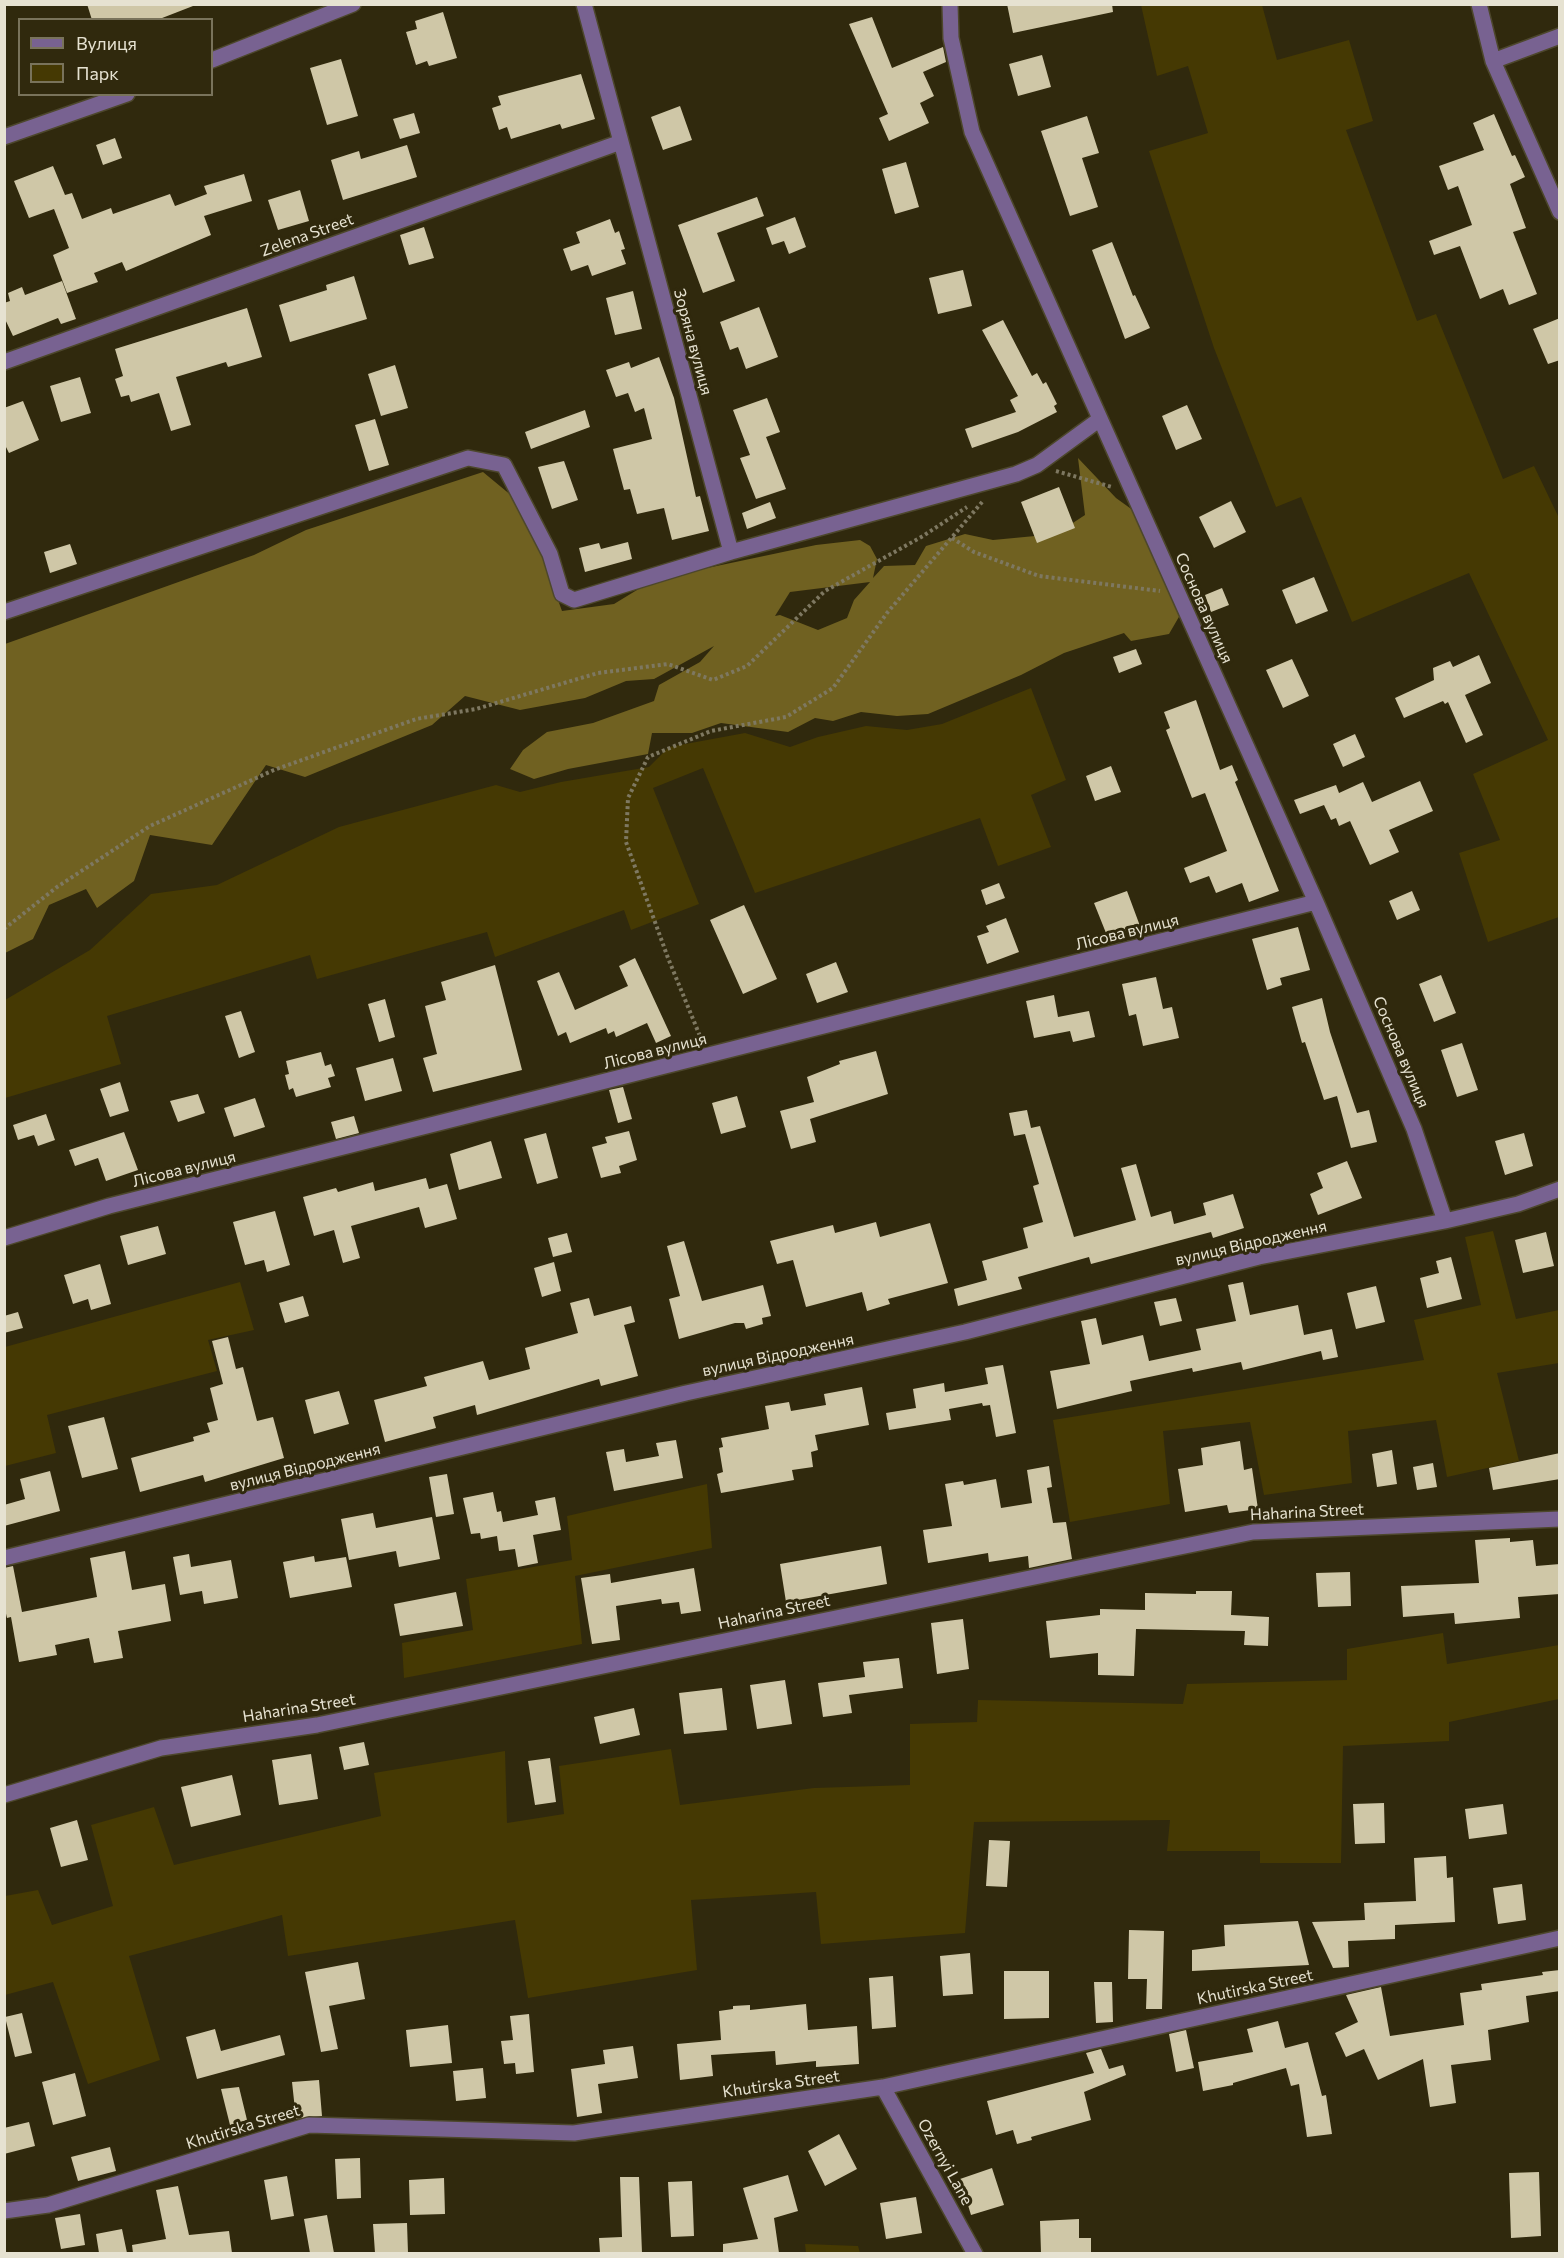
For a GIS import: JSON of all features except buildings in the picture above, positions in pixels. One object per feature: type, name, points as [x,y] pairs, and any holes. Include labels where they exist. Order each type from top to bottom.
[{"type":"street","points":[[213,60],[353,4]]},
{"type":"street","name":"Зоряна вулиця","points":[[584,4],[731,552]]},
{"type":"street","name":"Соснова вулиця","points":[[950,4],[951,38],[972,132],[1316,902],[1414,1129],[1445,1221]]},
{"type":"street","points":[[1479,4],[1493,62],[1560,212]]},
{"type":"street","points":[[1493,62],[1560,36]]},
{"type":"street","points":[[4,137],[121,96]]},
{"type":"street","name":"Zelena Street","points":[[4,362],[621,142]]},
{"type":"street","points":[[4,612],[468,458],[504,465],[550,555],[562,594],[574,600],[731,552],[1016,474],[1036,465],[1100,419]]},
{"type":"street","name":"Лісова вулиця","points":[[4,1239],[109,1206],[1316,902]]},
{"type":"street","name":"вулиця Відродження","points":[[4,1558],[674,1396],[965,1332],[1259,1257],[1445,1221],[1518,1204],[1560,1189]]},
{"type":"street","name":"Haharina Street","points":[[4,1795],[160,1748],[316,1725],[1253,1532],[1560,1519]]},
{"type":"street","name":"Khutirska Street","points":[[4,2211],[48,2205],[309,2125],[574,2133],[883,2087],[1560,1938]]},
{"type":"street","name":"Ozernyi Lane","points":[[883,2087],[975,2253]]},
{"type":"path","points":[[1036,465],[1133,493]]},
{"type":"path","points":[[4,928],[57,888],[150,826],[274,770],[416,719],[476,709],[598,674],[668,664],[713,680],[747,666],[825,591],[923,536],[986,496],[886,614],[833,688],[786,717],[711,731],[648,758],[628,798],[626,842],[668,958],[708,1056]]},
{"type":"path","points":[[952,538],[974,552],[1039,576],[1178,593]]},
{"type":"green space","points":[[1141,5],[1262,5],[1277,60],[1349,40],[1373,121],[1346,130],[1417,321],[1436,314],[1503,479],[1534,466],[1559,518],[1559,917],[1488,942],[1459,853],[1500,840],[1473,774],[1548,740],[1469,573],[1352,622],[1301,497],[1276,507],[1214,348],[1149,151],[1208,133],[1188,66],[1157,76]]},
{"type":"green space","points":[[1031,688],[1066,780],[1031,795],[1051,847],[998,866],[980,818],[755,893],[703,768],[653,788],[699,904],[631,930],[624,910],[495,957],[487,932],[317,979],[310,955],[107,1016],[121,1064],[5,1098],[5,1000],[90,950],[151,894],[217,885],[339,827],[496,785],[520,792],[561,782],[649,767],[669,747],[745,733],[790,747],[818,737],[866,726],[907,730],[942,724]]},
{"type":"green space","points":[[1493,1231],[1516,1319],[1559,1310],[1559,1363],[1497,1373],[1519,1461],[1447,1477],[1436,1420],[1348,1431],[1352,1483],[1264,1495],[1250,1422],[1163,1431],[1170,1504],[1070,1522],[1053,1420],[1424,1360],[1414,1320],[1481,1305],[1465,1237]]},
{"type":"green space","points":[[240,1282],[254,1330],[208,1340],[217,1371],[47,1415],[56,1453],[5,1466],[5,1347]]},
{"type":"green space","points":[[707,1484],[712,1548],[575,1576],[582,1644],[404,1678],[402,1643],[473,1630],[466,1579],[572,1560],[567,1516]]},
{"type":"green space","points":[[1443,1633],[1447,1664],[1559,1645],[1559,1699],[1449,1722],[1449,1741],[1343,1746],[1341,1863],[1260,1863],[1260,1851],[1167,1851],[1170,1820],[974,1822],[965,1933],[821,1944],[816,1892],[691,1900],[697,1970],[528,1998],[515,1920],[288,1956],[282,1915],[129,1956],[160,2060],[88,2084],[53,1982],[5,1995],[5,1896],[38,1890],[52,1925],[113,1906],[91,1825],[154,1807],[174,1865],[381,1816],[374,1773],[505,1751],[507,1823],[564,1814],[559,1766],[671,1749],[680,1805],[814,1788],[910,1785],[910,1724],[977,1722],[978,1700],[1183,1704],[1187,1684],[1347,1680],[1347,1649]]},
{"type":"green space","points":[[805,2244],[858,2246],[860,2253],[806,2253]]},
{"type":"shaded area","points":[[1078,458],[1116,498],[1141,516],[1187,603],[1169,634],[1131,641],[1124,633],[1064,653],[1021,675],[928,714],[897,716],[861,712],[833,721],[815,718],[788,732],[721,723],[692,733],[652,733],[648,754],[568,769],[534,779],[510,769],[523,750],[547,732],[593,723],[654,701],[659,685],[700,662],[714,646],[654,679],[626,681],[585,698],[520,710],[465,696],[432,725],[305,777],[266,765],[212,845],[150,835],[134,881],[97,908],[86,889],[49,905],[33,939],[5,953],[5,644],[254,555],[306,530],[483,472],[512,496],[540,537],[550,578],[562,611],[614,604],[655,579],[816,545],[860,540],[870,546],[877,559],[873,578],[884,566],[915,565],[926,546],[965,534],[993,540],[1056,534],[1085,515]],"holes":[[[870,582],[854,600],[847,618],[818,630],[780,615],[775,616],[790,592]]]}]
